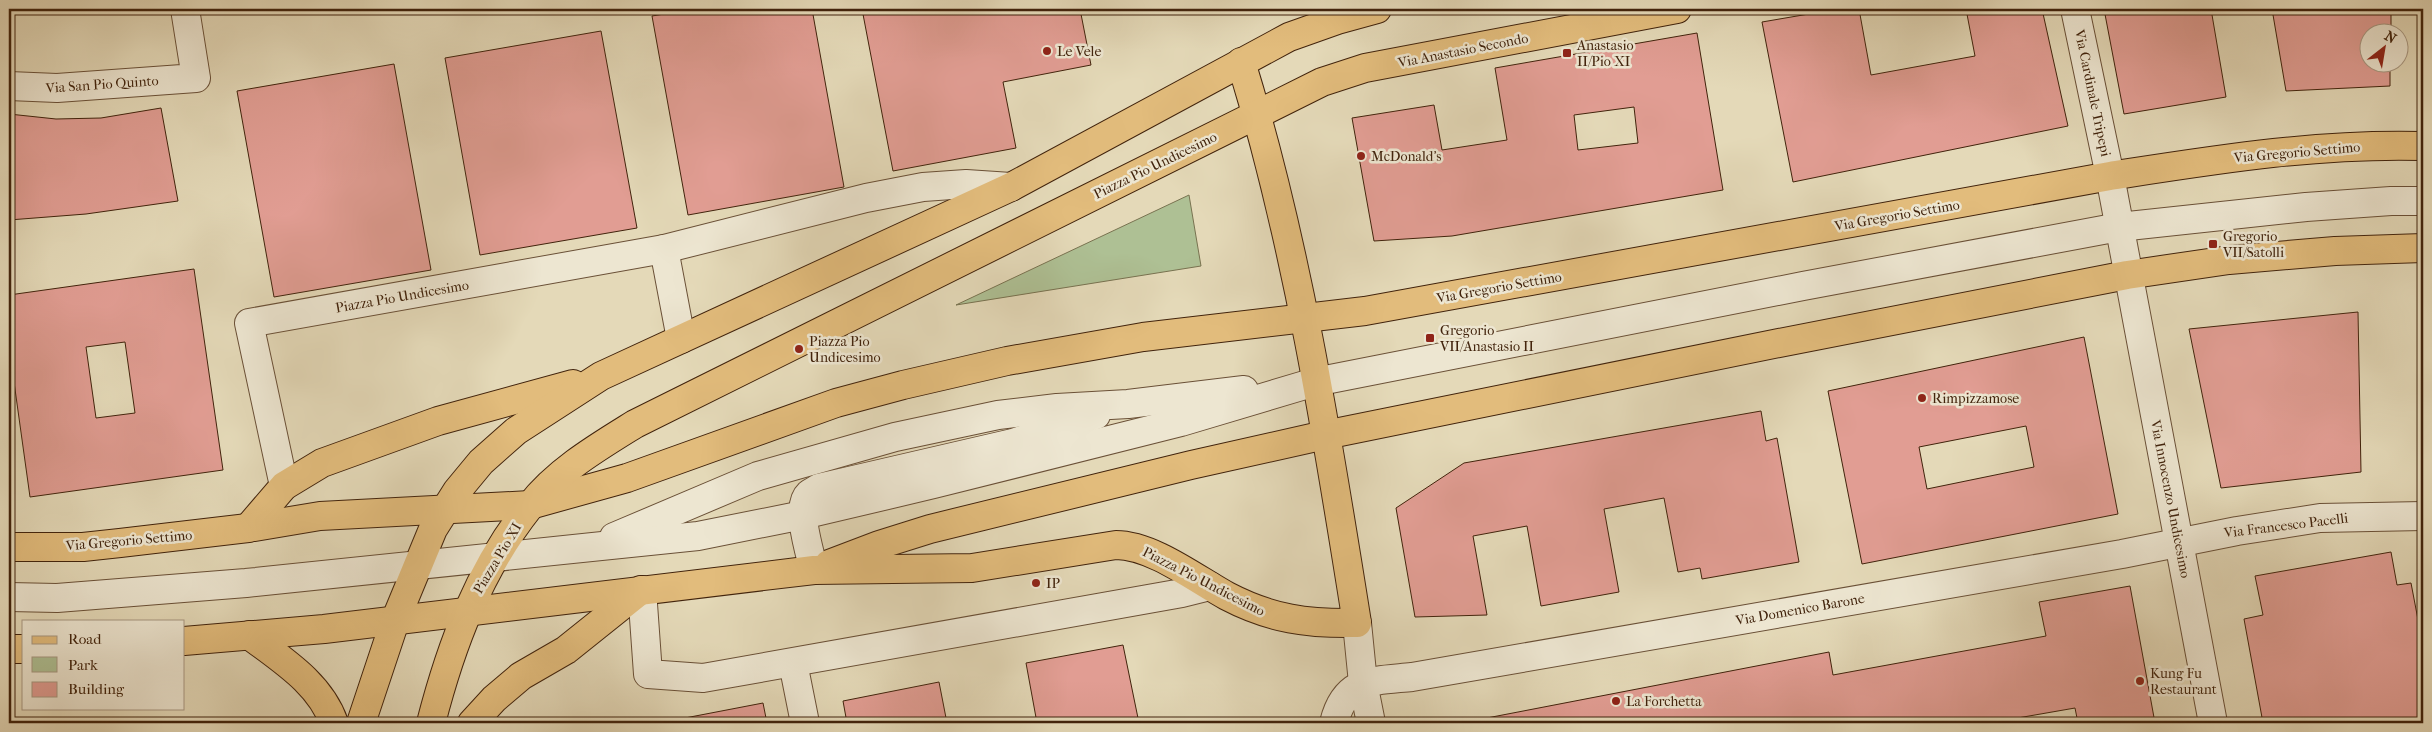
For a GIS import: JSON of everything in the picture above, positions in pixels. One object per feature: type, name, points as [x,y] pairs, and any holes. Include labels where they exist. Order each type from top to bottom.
[{"type":"main road","points":[[361,723],[395,620],[416,566],[443,511],[481,462],[499,445],[535,417],[601,376],[1011,187],[1241,62],[1312,28],[1377,9]]},
{"type":"main road","name":"Via Anastasio Secondo","points":[[1257,115],[1322,82],[1344,74],[1677,9]]},
{"type":"main road","points":[[1241,62],[1268,152],[1304,319],[1357,622]]},
{"type":"main road","name":"Piazza Pio Undicesimo","points":[[530,505],[578,461],[643,419],[1257,115]]},
{"type":"main road","name":"Via Gregorio Settimo","points":[[1304,319],[1374,309],[2110,176],[2271,152],[2326,147],[2423,146]]},
{"type":"main road","points":[[2127,275],[2229,260],[2335,251],[2423,248]]},
{"type":"main road","name":"Piazza Pio Undicesimo","points":[[814,570],[879,545],[930,529],[1191,465],[1325,435],[2127,275]]},
{"type":"main road","points":[[248,528],[320,516],[530,505],[627,478],[836,403],[956,372],[1056,351],[1143,337],[1304,319]]},
{"type":"main road","points":[[248,528],[284,486],[322,463],[396,435],[601,376]]},
{"type":"main road","name":"Piazza Pio XI","points":[[431,723],[443,676],[466,612],[495,558],[530,505]]},
{"type":"main road","name":"Via Gregorio Settimo","points":[[9,547],[83,547],[248,528]]},
{"type":"main road","name":"Piazza Pio Undicesimo","points":[[249,635],[324,629],[814,570],[972,568],[1126,545],[1149,553],[1228,596],[1270,615],[1288,620],[1328,624],[1357,622]]},
{"type":"main road","points":[[472,723],[494,699],[521,676],[566,650],[642,590]]},
{"type":"main road","points":[[185,641],[249,635],[295,670],[316,690],[330,712],[334,723]]},
{"type":"main road","points":[[9,649],[22,649]]},
{"type":"street","name":"Via San Pio Quinto","points":[[9,86],[57,88],[196,78],[185,9]]},
{"type":"street","name":"Via Cardinale Tripepi","points":[[2075,9],[2119,227]]},
{"type":"street","name":"Piazza Pio Undicesimo","points":[[284,486],[250,322],[664,250],[866,198],[923,187],[966,184],[1011,187]]},
{"type":"street","points":[[587,549],[758,476],[895,437],[998,415],[1057,408],[1128,404],[1315,382],[2119,227],[2306,206],[2423,201]]},
{"type":"street","name":"Via Innocenzo Undicesimo","points":[[2119,227],[2213,723]]},
{"type":"street","points":[[664,250],[682,339]]},
{"type":"street","points":[[9,597],[57,598],[246,583],[698,536],[803,515],[1171,424],[1315,382]]},
{"type":"street","points":[[814,570],[803,515],[803,503],[809,494],[819,488],[1013,443],[1128,404]]},
{"type":"street","name":"Via Francesco Pacelli","points":[[2180,542],[2320,518],[2423,516]]},
{"type":"street","name":"Via Domenico Barone","points":[[1363,682],[1420,675],[2122,554],[2180,542]]},
{"type":"street","points":[[642,590],[648,674],[703,678],[1182,593],[1210,586]]},
{"type":"street","points":[[1357,622],[1363,682],[1370,723]]},
{"type":"street","points":[[793,662],[805,723]]},
{"type":"street","points":[[1334,723],[1336,713],[1346,694],[1363,682]]},
{"type":"green space","points":[[1189,195],[1201,266],[956,305]]},
{"type":"building","points":[[694,9],[812,9],[844,187],[688,215],[652,16]]},
{"type":"building","points":[[862,9],[1080,9],[1091,65],[1003,82],[1016,148],[893,171]]},
{"type":"building","points":[[1838,9],[1859,9],[1871,75],[1975,56],[1966,9],[2042,9],[2068,126],[1793,182],[1762,22]]},
{"type":"building","points":[[2104,9],[2211,9],[2226,97],[2124,114]]},
{"type":"building","points":[[2272,9],[2391,9],[2391,22],[2360,22],[2360,72],[2390,72],[2390,86],[2286,91]]},
{"type":"building","points":[[601,31],[637,228],[480,255],[445,58]]},
{"type":"building","points":[[1697,33],[1723,190],[1452,236],[1374,241],[1352,118],[1434,105],[1442,150],[1507,140],[1495,68]],"holes":[[[1634,107],[1638,143],[1578,150],[1574,115]]]},
{"type":"building","points":[[394,64],[431,270],[274,297],[237,91]]},
{"type":"building","points":[[161,108],[178,201],[86,214],[9,220],[9,114],[56,119],[101,118]]},
{"type":"building","points":[[194,269],[223,470],[30,497],[9,346],[9,295]],"holes":[[[125,342],[135,413],[96,418],[86,347]]]},
{"type":"building","points":[[2358,312],[2361,472],[2221,488],[2189,329]]},
{"type":"building","points":[[2084,337],[2118,514],[1862,564],[1828,391]],"holes":[[[2026,426],[2034,467],[1927,489],[1919,447]]]},
{"type":"building","points":[[1761,411],[1766,441],[1777,438],[1799,562],[1702,579],[1700,568],[1678,572],[1664,498],[1604,509],[1619,592],[1541,606],[1527,526],[1473,536],[1487,615],[1415,617],[1396,508],[1464,463]]},
{"type":"building","points":[[2391,552],[2397,585],[2411,583],[2423,646],[2423,723],[2263,723],[2244,619],[2263,615],[2255,576]]},
{"type":"building","points":[[2130,586],[2155,723],[2078,723],[2075,708],[1989,723],[1461,723],[1829,652],[1833,675],[2046,636],[2039,602]]},
{"type":"building","points":[[1123,645],[1139,723],[1037,723],[1026,663]]},
{"type":"building","points":[[939,682],[947,723],[847,723],[843,701]]},
{"type":"building","points":[[763,703],[767,723],[659,723]]},
{"type":"place","name":"Le Vele","points":[[1047,51]]},
{"type":"place","name":"Anastasio II/Pio XI","points":[[1567,53]]},
{"type":"place","name":"McDonald's","points":[[1361,156]]},
{"type":"place","name":"Gregorio VII/Satolli","points":[[2213,244]]},
{"type":"place","name":"Gregorio VII/Anastasio II","points":[[1430,338]]},
{"type":"place","name":"Piazza Pio Undicesimo","points":[[799,349]]},
{"type":"place","name":"Rimpizzamose","points":[[1922,398]]},
{"type":"place","name":"IP","points":[[1036,583]]},
{"type":"place","name":"Kung Fu Restaurant","points":[[2140,681]]},
{"type":"place","name":"La Forchetta","points":[[1616,701]]}]
